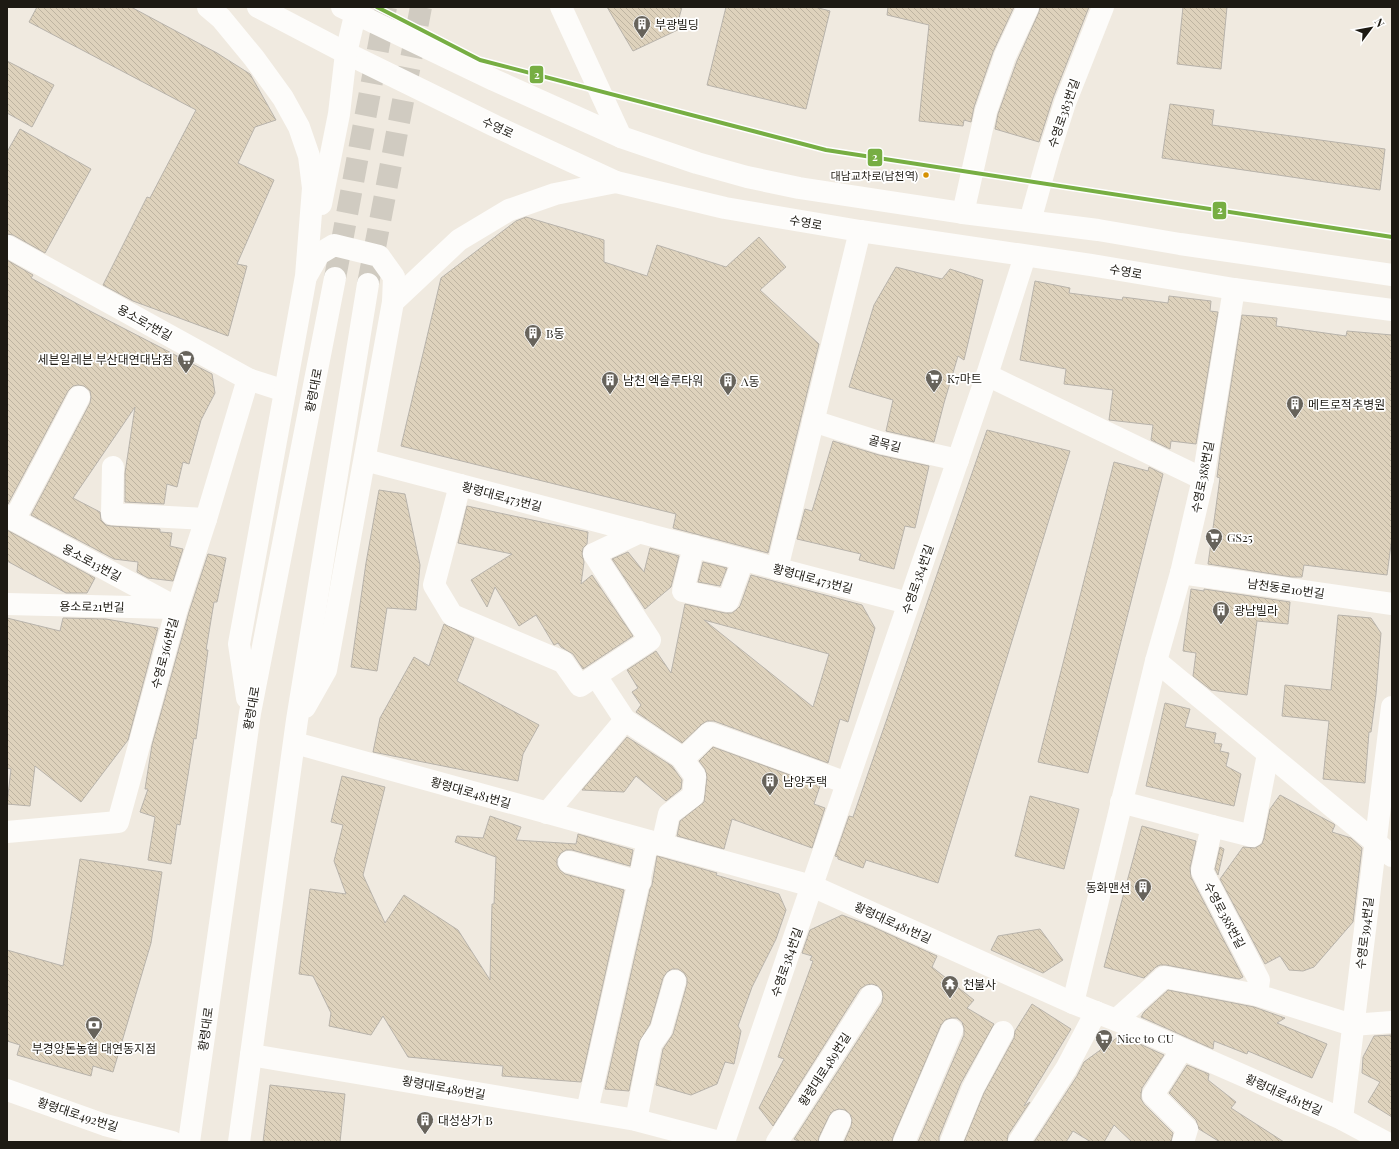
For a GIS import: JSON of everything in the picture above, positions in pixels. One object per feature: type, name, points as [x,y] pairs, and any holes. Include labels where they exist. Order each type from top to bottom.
[{"type":"street","points":[[208,7],[221,18],[254,58],[283,98],[299,127],[309,156],[313,188],[306,276]]},
{"type":"street","name":"수영로","points":[[258,7],[346,53],[495,126],[616,182],[725,208],[860,231],[1092,265],[1234,289],[1392,310]]},
{"type":"street","points":[[561,7],[621,137]]},
{"type":"street","points":[[962,213],[986,111],[1005,56],[1028,7]]},
{"type":"street","name":"수영로383번길","points":[[1030,221],[1065,103],[1103,7]]},
{"type":"street","points":[[250,713],[239,644],[306,276],[339,114],[352,9],[494,80],[621,137],[697,163],[747,177],[799,188],[962,213],[1030,221],[1392,275]]},
{"type":"street","points":[[393,302],[459,240],[510,210],[555,194],[616,182]]},
{"type":"street","points":[[777,569],[860,231]]},
{"type":"street","points":[[297,720],[326,670],[393,302],[394,277],[379,256],[334,245],[319,254],[306,276]]},
{"type":"street","name":"용소로7번길","points":[[7,246],[248,378],[285,391]]},
{"type":"street","name":"수영로384번길","points":[[724,1142],[987,375],[1025,256]]},
{"type":"street","name":"황령대로","points":[[189,1142],[250,713],[335,278]]},
{"type":"street","points":[[239,1142],[297,720],[368,284]]},
{"type":"street","name":"수영로388번길","points":[[1073,1003],[1121,802],[1156,661],[1181,573],[1203,479],[1234,289]]},
{"type":"street","points":[[987,375],[1203,479]]},
{"type":"street","name":"수영로366번길","points":[[7,832],[118,822],[177,608],[206,519],[248,378]]},
{"type":"street","points":[[10,518],[79,397]]},
{"type":"street","name":"골목길","points":[[813,421],[882,443],[958,460]]},
{"type":"street","name":"황령대로473번길","points":[[365,460],[694,546],[908,604]]},
{"type":"street","points":[[113,467],[112,514],[206,519]]},
{"type":"street","points":[[460,485],[434,585],[452,615],[563,662],[580,686],[650,640],[594,554],[640,532]]},
{"type":"street","name":"용소로13번길","points":[[10,518],[177,608]]},
{"type":"street","points":[[694,546],[682,591],[728,602],[743,560]]},
{"type":"street","name":"남천동로10번길","points":[[1181,573],[1392,604]]},
{"type":"street","name":"용소로21번길","points":[[7,604],[177,608]]},
{"type":"street","points":[[1156,661],[1392,856]]},
{"type":"street","points":[[587,1112],[640,882],[655,843],[669,814],[693,796],[695,776],[681,756],[625,720],[596,676]]},
{"type":"street","name":"수영로394번길","points":[[1342,1119],[1376,842],[1390,745],[1392,707]]},
{"type":"street","points":[[551,808],[625,720]]},
{"type":"street","points":[[683,759],[710,733],[847,783]]},
{"type":"street","name":"황령대로481번길","points":[[295,743],[551,808],[655,843],[812,886],[1073,1003],[1116,1020],[1342,1119],[1385,1142]]},
{"type":"street","points":[[1121,802],[1252,836],[1268,754]]},
{"type":"street","name":"수영로388번길","points":[[1212,826],[1202,871],[1259,980],[1256,995]]},
{"type":"street","points":[[569,862],[640,882]]},
{"type":"street","points":[[1116,1020],[1164,977],[1256,995],[1353,1025],[1391,1016]]},
{"type":"street","points":[[636,1120],[651,1044],[661,1030],[675,981]]},
{"type":"street","name":"황령대로489번길","points":[[777,1142],[871,996]]},
{"type":"street","points":[[1019,1142],[1066,1069],[1096,1012]]},
{"type":"street","points":[[904,1142],[952,1030]]},
{"type":"street","points":[[951,1142],[973,1088],[1003,1032]]},
{"type":"street","points":[[1182,1049],[1153,1095],[1187,1129],[1183,1142]]},
{"type":"street","name":"황령대로489번길","points":[[251,1055],[636,1120],[719,1142]]},
{"type":"street","name":"황령대로492번길","points":[[7,1090],[105,1125],[172,1142]]},
{"type":"street","points":[[830,1142],[840,1121]]},
{"type":"building","points":[[37,7],[131,7],[217,53],[250,74],[276,120],[255,127],[238,163],[274,180],[237,264],[247,266],[228,336],[133,301],[103,285],[147,197],[150,198],[196,110],[29,22]]},
{"type":"building","name":"부광빌딩","points":[[607,7],[682,7],[679,18],[684,27],[633,51]]},
{"type":"building","points":[[726,7],[815,7],[830,11],[806,109],[707,85]]},
{"type":"building","points":[[888,7],[1014,7],[993,52],[974,107],[971,122],[964,120],[963,126],[919,121],[929,25],[887,15]]},
{"type":"building","points":[[1040,7],[1089,7],[1053,98],[1039,142],[995,129],[998,114],[1017,61]]},
{"type":"building","points":[[1183,7],[1227,7],[1221,69],[1177,64]]},
{"type":"building","points":[[7,61],[54,85],[32,127],[7,113]]},
{"type":"building","points":[[1170,104],[1214,110],[1212,125],[1385,149],[1380,190],[1162,158]]},
{"type":"building","points":[[20,129],[91,169],[45,253],[13,235],[7,234],[7,152]]},
{"type":"building","name":"남천 엑슬루타워","points":[[526,217],[604,240],[604,262],[647,276],[657,245],[726,267],[759,237],[786,267],[760,290],[819,344],[768,553],[673,528],[676,514],[401,446],[441,278],[516,221]]},
{"type":"building","points":[[7,260],[33,275],[31,278],[90,311],[212,374],[215,393],[201,420],[189,464],[183,462],[177,487],[167,484],[164,504],[125,502],[125,473],[135,407],[73,498],[100,512],[101,520],[106,525],[160,529],[160,532],[172,533],[170,546],[183,549],[173,581],[148,578],[137,572],[138,562],[114,559],[31,515],[90,403],[90,391],[84,386],[73,386],[68,391],[7,504]]},
{"type":"building","points":[[896,267],[942,279],[950,269],[983,280],[964,360],[958,356],[934,442],[886,431],[893,400],[849,387],[874,305]]},
{"type":"building","points":[[1035,281],[1070,288],[1069,293],[1122,300],[1123,297],[1168,303],[1169,296],[1211,301],[1210,311],[1218,312],[1196,444],[1171,441],[1170,449],[1151,440],[1153,425],[1109,420],[1113,390],[1064,384],[1066,369],[1020,360]]},
{"type":"building","points":[[1242,315],[1277,318],[1276,326],[1346,336],[1347,331],[1392,335],[1392,537],[1387,575],[1304,565],[1302,577],[1292,577],[1208,564],[1220,478],[1217,477],[1221,447]]},
{"type":"building","points":[[987,430],[1070,451],[938,883],[866,860],[863,868],[838,859],[838,857],[835,856],[849,816],[853,817]]},
{"type":"building","points":[[833,441],[879,455],[929,466],[915,528],[905,526],[894,569],[859,560],[861,554],[797,539],[805,509],[812,511]]},
{"type":"building","points":[[1114,462],[1148,471],[1149,467],[1163,474],[1088,773],[1038,762]]},
{"type":"building","points":[[379,490],[405,494],[420,565],[416,610],[387,608],[377,671],[351,667],[366,563]]},
{"type":"building","points":[[467,506],[588,532],[587,544],[583,548],[582,554],[584,562],[581,584],[592,575],[633,636],[583,669],[573,654],[561,647],[558,643],[554,645],[536,615],[519,626],[495,587],[487,607],[471,580],[512,554],[458,543]]},
{"type":"building","points":[[7,530],[95,578],[87,593],[66,593],[7,561]]},
{"type":"building","points":[[650,548],[679,556],[671,587],[645,609],[612,559],[628,552],[644,572]]},
{"type":"building","points":[[208,554],[226,558],[217,602],[214,602],[206,650],[208,650],[196,739],[194,738],[180,825],[177,824],[171,864],[148,860],[155,817],[140,812],[148,789],[145,789],[152,745],[189,612]]},
{"type":"building","points":[[703,562],[727,568],[720,586],[698,582]]},
{"type":"building","points":[[751,575],[862,605],[875,628],[848,722],[840,719],[828,763],[714,721],[707,721],[702,724],[682,743],[636,712],[641,705],[632,692],[638,688],[627,670],[656,651],[671,673],[685,604],[725,613],[732,613],[740,606]],"holes":[[[704,620],[829,654],[813,707]]]},
{"type":"building","name":"광남빌라","points":[[1191,589],[1204,591],[1204,589],[1290,602],[1288,624],[1257,621],[1247,695],[1211,690],[1193,676],[1196,653],[1183,651]]},
{"type":"building","points":[[1338,615],[1371,618],[1381,633],[1376,694],[1371,732],[1369,732],[1365,783],[1323,779],[1329,721],[1282,716],[1285,685],[1331,690]]},
{"type":"building","points":[[7,618],[60,631],[63,618],[106,619],[158,628],[128,740],[81,802],[35,766],[30,806],[7,804],[11,769],[7,768]]},
{"type":"building","points":[[444,624],[474,638],[457,681],[539,725],[523,754],[518,781],[373,752],[380,718],[414,657],[429,666]]},
{"type":"building","points":[[1165,703],[1190,709],[1185,727],[1216,733],[1214,743],[1222,744],[1220,751],[1229,753],[1226,766],[1241,774],[1234,806],[1146,786]]},
{"type":"building","points":[[627,737],[672,766],[682,780],[681,789],[666,801],[636,776],[624,792],[582,790]]},
{"type":"building","name":"남양주택","points":[[713,747],[820,786],[814,804],[825,808],[812,848],[732,819],[724,849],[677,836],[680,821],[704,802],[707,777],[705,769],[699,761]]},
{"type":"building","points":[[342,776],[385,787],[363,875],[385,923],[404,895],[458,930],[490,980],[492,904],[494,904],[496,857],[455,842],[457,836],[483,838],[490,816],[521,827],[516,840],[576,844],[578,834],[633,850],[630,866],[572,850],[566,850],[561,853],[557,859],[557,865],[565,874],[624,890],[581,1082],[502,1076],[503,1066],[408,1057],[383,1016],[371,1035],[329,1026],[331,1013],[313,976],[299,974],[310,889],[346,894],[334,861],[343,825],[331,822]]},
{"type":"building","points":[[1280,795],[1334,824],[1335,825],[1332,832],[1351,838],[1362,848],[1353,922],[1314,967],[1303,971],[1289,970],[1280,956],[1265,964],[1220,879],[1243,847],[1255,848],[1262,844],[1270,809]]},
{"type":"building","points":[[1030,796],[1079,809],[1064,869],[1015,856]]},
{"type":"building","points":[[1142,826],[1196,841],[1190,868],[1191,877],[1243,977],[1239,979],[1160,965],[1144,978],[1104,967]]},
{"type":"building","points":[[1220,847],[1224,849],[1218,875],[1215,869]]},
{"type":"building","points":[[657,856],[717,873],[716,875],[779,894],[786,910],[776,939],[752,987],[738,1026],[741,1031],[734,1064],[725,1062],[717,1084],[691,1095],[656,1085],[663,1049],[673,1034],[687,984],[687,978],[684,973],[678,969],[672,969],[667,972],[663,978],[650,1024],[639,1042],[629,1091],[605,1089],[652,885]]},
{"type":"building","points":[[80,859],[162,872],[151,943],[113,1072],[93,1066],[91,1076],[17,1055],[20,1045],[7,1041],[7,950],[63,966]]},
{"type":"building","points":[[842,915],[871,926],[937,956],[932,967],[974,1000],[967,1008],[994,1024],[961,1083],[939,1137],[939,1142],[918,1142],[964,1035],[962,1022],[957,1018],[945,1020],[941,1025],[892,1142],[844,1142],[852,1120],[850,1114],[845,1110],[839,1109],[833,1111],[829,1116],[818,1142],[800,1142],[794,1139],[882,1003],[882,991],[878,986],[872,984],[866,985],[860,989],[773,1126],[759,1108],[784,1059],[778,1057],[813,961],[810,960],[812,956],[802,953],[810,930]]},
{"type":"building","points":[[1040,929],[1063,960],[1043,973],[991,950],[998,936]]},
{"type":"building","points":[[1168,990],[1254,1007],[1285,1018],[1277,1023],[1327,1044],[1312,1078],[1248,1051],[1247,1054],[1214,1041],[1213,1049],[1141,1017],[1144,1012]]},
{"type":"building","points":[[1032,1004],[1071,1029],[1024,1106],[1030,1102],[1008,1135],[1007,1142],[964,1142],[984,1093],[1014,1038],[1015,1031]]},
{"type":"building","points":[[1392,1035],[1392,1117],[1368,1102],[1380,1082],[1362,1073],[1363,1057],[1374,1036]]},
{"type":"building","points":[[1118,1037],[1129,1043],[1131,1040],[1164,1055],[1142,1088],[1141,1099],[1144,1104],[1173,1133],[1171,1142],[1132,1142],[1114,1125],[1104,1142],[1091,1142],[1073,1131],[1066,1142],[1034,1142],[1077,1076],[1084,1062]]},
{"type":"building","points":[[1187,1065],[1209,1074],[1208,1080],[1236,1102],[1231,1108],[1284,1142],[1220,1142],[1199,1129],[1196,1120],[1169,1093]]},
{"type":"building","points":[[270,1085],[345,1094],[340,1142],[263,1142]]},
{"type":"tunnel","points":[[335,278],[386,7]]},
{"type":"tunnel","points":[[368,284],[421,7]]},
{"type":"transit line","name":"2","points":[[377,7],[480,60],[826,150],[1392,237]]},
{"type":"place","name":"부광빌딩","points":[[642,39]]},
{"type":"place","name":"대남교차로(남천역)","points":[[926,175]]},
{"type":"place","name":"B동","points":[[533,348]]},
{"type":"place","name":"세븐일레븐 부산대연대남점","points":[[186,374]]},
{"type":"place","name":"K7마트","points":[[934,393]]},
{"type":"place","name":"남천 엑슬루타워","points":[[610,395]]},
{"type":"place","name":"A동","points":[[728,396]]},
{"type":"place","name":"메트로적추병원","points":[[1295,419]]},
{"type":"place","name":"GS25","points":[[1214,552]]},
{"type":"place","name":"광남빌라","points":[[1221,625]]},
{"type":"place","name":"남양주택","points":[[770,796]]},
{"type":"place","name":"동화맨션","points":[[1143,902]]},
{"type":"place","name":"천불사","points":[[950,999]]},
{"type":"place","name":"부경양돈농협 대연동지점","points":[[94,1040]]},
{"type":"place","name":"Nice to CU","points":[[1104,1053]]},
{"type":"place","name":"대성상가 B","points":[[425,1135]]}]
